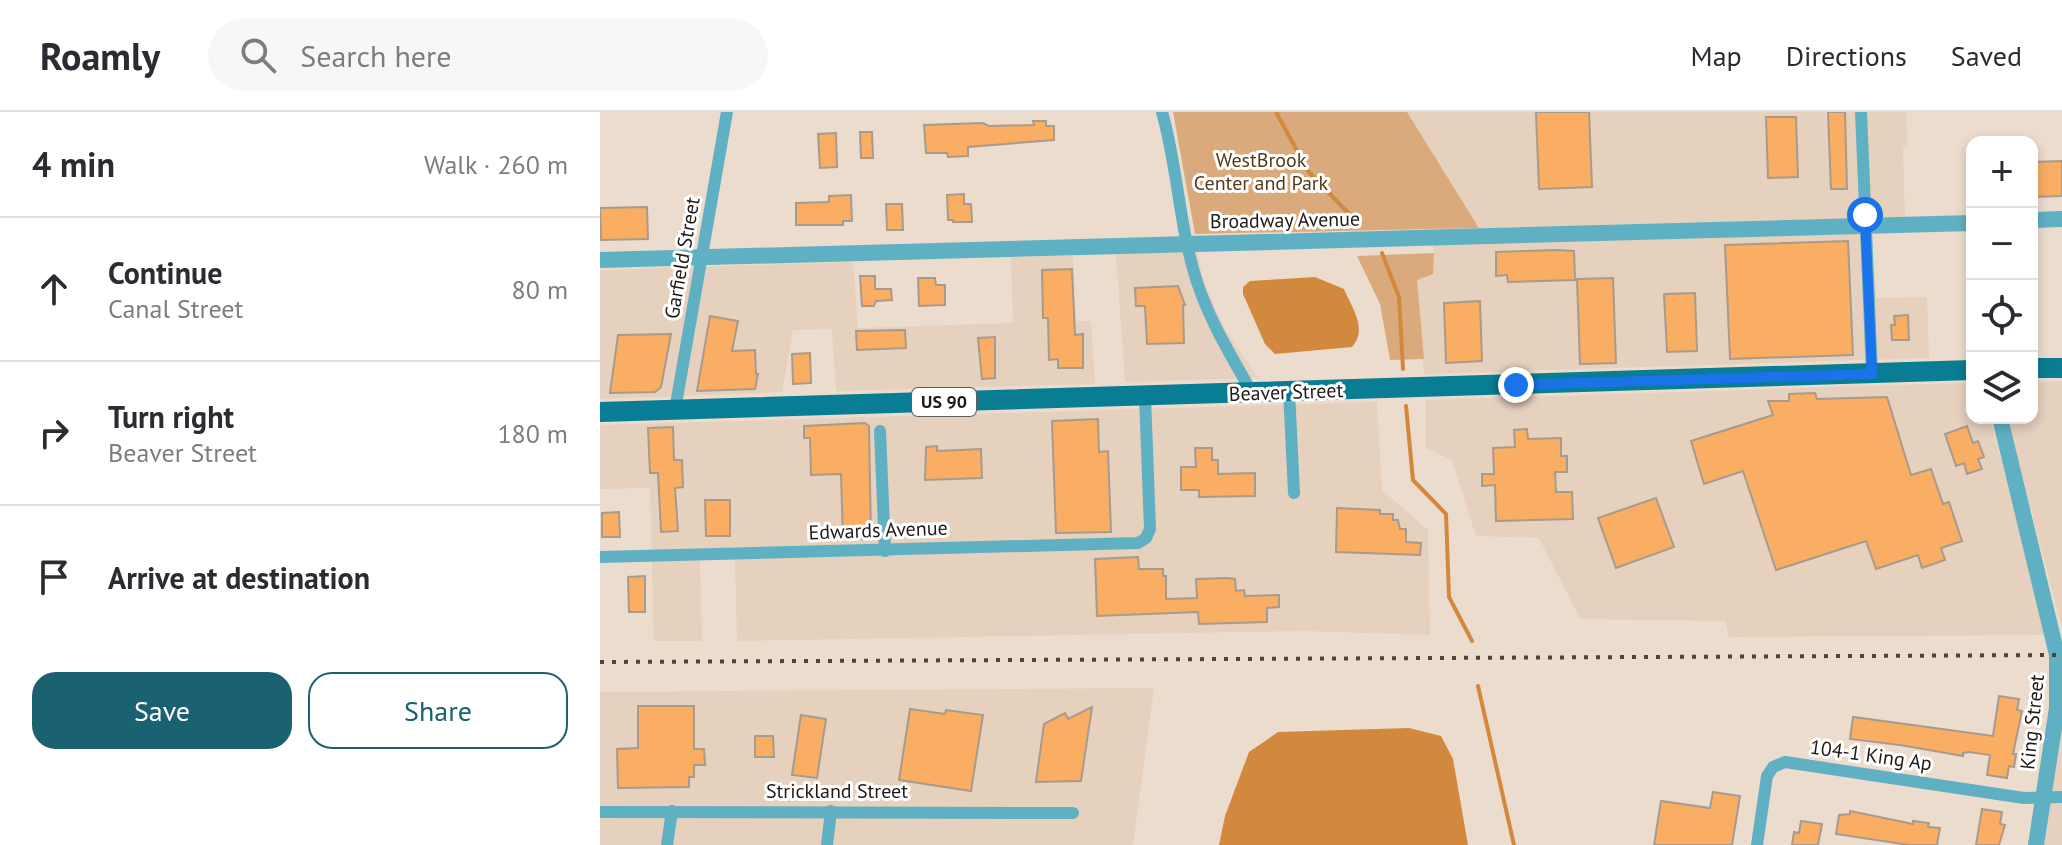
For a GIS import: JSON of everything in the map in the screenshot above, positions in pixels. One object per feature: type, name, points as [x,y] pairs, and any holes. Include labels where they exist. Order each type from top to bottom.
[{"type":"main road","points":[[2038,368],[2062,368]]},
{"type":"main road","name":"Beaver Street","points":[[600,412],[1966,370]]},
{"type":"street","name":"Garfield Street","points":[[675,410],[727,112]]},
{"type":"street","points":[[1162,112],[1197,283],[1217,330],[1252,393]]},
{"type":"street","points":[[1861,112],[1872,374]]},
{"type":"street","points":[[2038,220],[2062,219]]},
{"type":"street","name":"Broadway Avenue","points":[[600,260],[1966,223]]},
{"type":"street","points":[[1289,391],[1294,493]]},
{"type":"street","name":"Edwards Avenue","points":[[600,557],[1138,543],[1146,538],[1150,529],[1145,396]]},
{"type":"street","name":"King Street","points":[[2001,424],[2057,655],[2057,708],[2036,845]]},
{"type":"street","points":[[880,431],[885,551]]},
{"type":"street","name":"104-1 King Ap","points":[[1757,845],[1767,776],[1773,767],[1785,762],[2024,798],[2044,797]]},
{"type":"street","points":[[2044,797],[2062,797]]},
{"type":"street","points":[[667,845],[672,811]]},
{"type":"street","points":[[827,845],[831,811]]},
{"type":"street","name":"Strickland Street","points":[[600,812],[1073,813]]},
{"type":"shaded area","points":[[1407,112],[1906,112],[1907,146],[1903,147],[1905,217],[1479,228]]},
{"type":"shaded area","points":[[1872,232],[1876,298],[1927,297],[1929,358],[1424,374],[1417,279],[1433,274],[1434,243]]},
{"type":"shaded area","points":[[1197,251],[1204,283],[1225,330],[1258,378],[1125,382],[1116,254]]},
{"type":"shaded area","points":[[1073,256],[1076,321],[1091,321],[1095,384],[836,391],[832,329],[793,330],[782,392],[600,399],[600,270],[853,262],[858,328],[1013,323],[1011,257]]},
{"type":"shaded area","points":[[1315,277],[1344,289],[1357,318],[1357,340],[1352,347],[1275,354],[1265,344],[1243,294],[1243,287],[1250,281]]},
{"type":"shaded area","points":[[2062,381],[2062,628],[2011,424],[2038,424],[2038,382]]},
{"type":"shaded area","points":[[1966,384],[1966,424],[1992,424],[2043,621],[2044,635],[1729,637],[1725,621],[1580,619],[1539,538],[1476,536],[1452,460],[1426,448],[1426,400]]},
{"type":"shaded area","points":[[1377,402],[1382,490],[1428,530],[1430,635],[1304,631],[737,641],[735,559],[700,560],[702,641],[654,641],[650,488],[600,489],[600,425]]},
{"type":"shaded area","points":[[1154,688],[1133,845],[600,845],[600,692]]},
{"type":"shaded area","points":[[2062,719],[2062,845],[2043,845]]},
{"type":"shaded area","points":[[1409,728],[1441,736],[1453,759],[1468,845],[1219,845],[1225,816],[1249,752],[1278,732]]},
{"type":"green space","name":"WestBrook Center and Park","points":[[1173,112],[1407,112],[1479,228],[1195,234]]},
{"type":"green space","points":[[1434,253],[1433,274],[1417,280],[1424,359],[1390,360],[1380,304],[1357,256]]},
{"type":"building","points":[[1536,112],[1589,112],[1592,187],[1539,189]]},
{"type":"building","points":[[1828,112],[1845,112],[1847,189],[1831,189]]},
{"type":"building","points":[[1766,117],[1796,117],[1798,177],[1768,178]]},
{"type":"building","points":[[1033,121],[1046,121],[1046,126],[1054,126],[1054,140],[968,147],[968,156],[948,157],[947,153],[926,153],[924,125],[1034,125]]},
{"type":"building","points":[[860,132],[872,132],[873,158],[861,158]]},
{"type":"building","points":[[836,133],[837,167],[820,168],[818,134]]},
{"type":"building","points":[[2062,161],[2062,196],[2038,197],[2038,162]]},
{"type":"building","points":[[964,194],[964,204],[971,204],[972,222],[948,220],[947,195]]},
{"type":"building","points":[[851,195],[852,221],[843,221],[843,225],[796,225],[796,203],[829,202],[829,196]]},
{"type":"building","points":[[886,204],[902,204],[903,230],[887,230]]},
{"type":"building","points":[[647,207],[648,239],[601,240],[600,208]]},
{"type":"building","points":[[1848,241],[1853,355],[1730,359],[1725,245]]},
{"type":"building","points":[[1574,251],[1575,280],[1508,282],[1507,275],[1496,276],[1496,252]]},
{"type":"building","points":[[1072,269],[1075,335],[1083,334],[1083,368],[1058,368],[1058,359],[1049,360],[1048,318],[1043,318],[1042,270]]},
{"type":"building","points":[[860,276],[875,276],[875,289],[891,289],[892,300],[862,306]]},
{"type":"building","points":[[918,278],[935,278],[936,285],[945,285],[945,305],[919,306]]},
{"type":"building","points":[[1613,278],[1616,363],[1580,364],[1577,279]]},
{"type":"building","points":[[1178,286],[1185,305],[1184,343],[1147,344],[1145,306],[1136,306],[1135,288]]},
{"type":"building","points":[[1695,293],[1697,351],[1667,352],[1664,294]]},
{"type":"building","points":[[1480,301],[1482,361],[1446,363],[1444,303]]},
{"type":"building","points":[[1908,315],[1909,340],[1892,340],[1894,316]]},
{"type":"building","points":[[710,316],[738,321],[732,351],[755,350],[758,374],[755,389],[697,391]]},
{"type":"building","points":[[905,330],[906,348],[857,350],[856,331]]},
{"type":"building","points":[[671,334],[661,387],[655,392],[610,393],[618,335]]},
{"type":"building","points":[[995,337],[995,378],[982,379],[978,338]]},
{"type":"building","points":[[810,353],[811,383],[793,384],[792,354]]},
{"type":"building","points":[[1815,393],[1817,399],[1887,397],[1911,475],[1931,469],[1943,504],[1949,502],[1962,541],[1941,548],[1945,560],[1922,568],[1918,555],[1876,569],[1866,541],[1776,570],[1743,471],[1704,484],[1691,441],[1773,415],[1768,401],[1789,401],[1789,394]]},
{"type":"building","points":[[1098,419],[1099,452],[1108,451],[1111,532],[1056,533],[1052,421]]},
{"type":"building","points":[[865,423],[869,426],[871,539],[843,539],[841,474],[811,475],[810,438],[804,438],[804,426]]},
{"type":"building","points":[[1967,426],[1973,443],[1978,441],[1984,457],[1978,459],[1982,469],[1967,474],[1964,463],[1956,466],[1945,434]]},
{"type":"building","points":[[673,427],[674,460],[682,460],[683,487],[675,488],[678,531],[661,532],[658,473],[650,473],[648,428]]},
{"type":"building","points":[[1527,429],[1528,439],[1561,438],[1561,456],[1567,456],[1567,472],[1555,472],[1556,492],[1572,492],[1573,519],[1496,521],[1495,485],[1482,486],[1482,474],[1494,474],[1493,448],[1515,447],[1514,430]]},
{"type":"building","points":[[937,446],[937,451],[981,449],[982,478],[925,480],[926,447]]},
{"type":"building","points":[[1195,448],[1212,448],[1212,460],[1218,460],[1218,474],[1255,473],[1255,496],[1199,497],[1199,490],[1181,490],[1181,467],[1196,467]]},
{"type":"building","points":[[1656,498],[1674,547],[1616,568],[1598,518]]},
{"type":"building","points":[[705,500],[730,500],[730,536],[706,536]]},
{"type":"building","points":[[1337,508],[1380,510],[1380,514],[1393,514],[1393,520],[1398,520],[1400,529],[1406,529],[1406,542],[1421,543],[1420,555],[1336,552]]},
{"type":"building","points":[[619,512],[620,537],[602,537],[602,513]]},
{"type":"building","points":[[1138,557],[1139,569],[1163,569],[1166,599],[1197,598],[1196,579],[1227,578],[1235,579],[1236,591],[1244,590],[1245,596],[1279,595],[1279,607],[1267,608],[1267,622],[1199,624],[1198,612],[1097,616],[1095,559]]},
{"type":"building","points":[[645,576],[645,612],[629,612],[628,577]]},
{"type":"building","points":[[1999,696],[2019,699],[2017,710],[2022,711],[2013,754],[2016,754],[2014,767],[2009,766],[2007,778],[1987,775],[1990,755],[1969,752],[1963,753],[1963,756],[1850,739],[1853,717],[1993,736]]},
{"type":"building","points":[[638,706],[694,706],[694,749],[704,749],[705,765],[694,765],[694,777],[689,777],[689,787],[618,788],[617,749],[638,748]]},
{"type":"building","points":[[1092,707],[1081,781],[1036,782],[1044,724],[1065,713],[1068,719]]},
{"type":"building","points":[[910,709],[983,715],[971,791],[899,780]]},
{"type":"building","points":[[801,715],[826,719],[817,778],[792,775]]},
{"type":"building","points":[[755,736],[773,736],[774,757],[755,757]]},
{"type":"building","points":[[1713,792],[1740,796],[1732,845],[1654,845],[1661,801],[1710,808]]},
{"type":"building","points":[[1982,809],[2002,812],[2000,824],[2005,825],[1999,845],[1976,845]]},
{"type":"building","points":[[1850,811],[1913,824],[1913,821],[1929,823],[1928,827],[1940,828],[1937,845],[1909,845],[1836,834],[1839,815],[1850,814]]},
{"type":"building","points":[[1801,821],[1822,824],[1818,845],[1792,845],[1794,832],[1799,833]]},
{"type":"waterway","points":[[1276,112],[1308,171],[1357,222]]},
{"type":"waterway","points":[[1382,253],[1399,297],[1403,369]]},
{"type":"waterway","points":[[1406,406],[1413,480],[1446,514],[1449,597],[1472,641]]},
{"type":"waterway","points":[[1478,686],[1514,845]]},
{"type":"railway","points":[[600,662],[2062,655]]},
{"type":"route","points":[[1516,385],[1872,374],[1865,215]]}]
